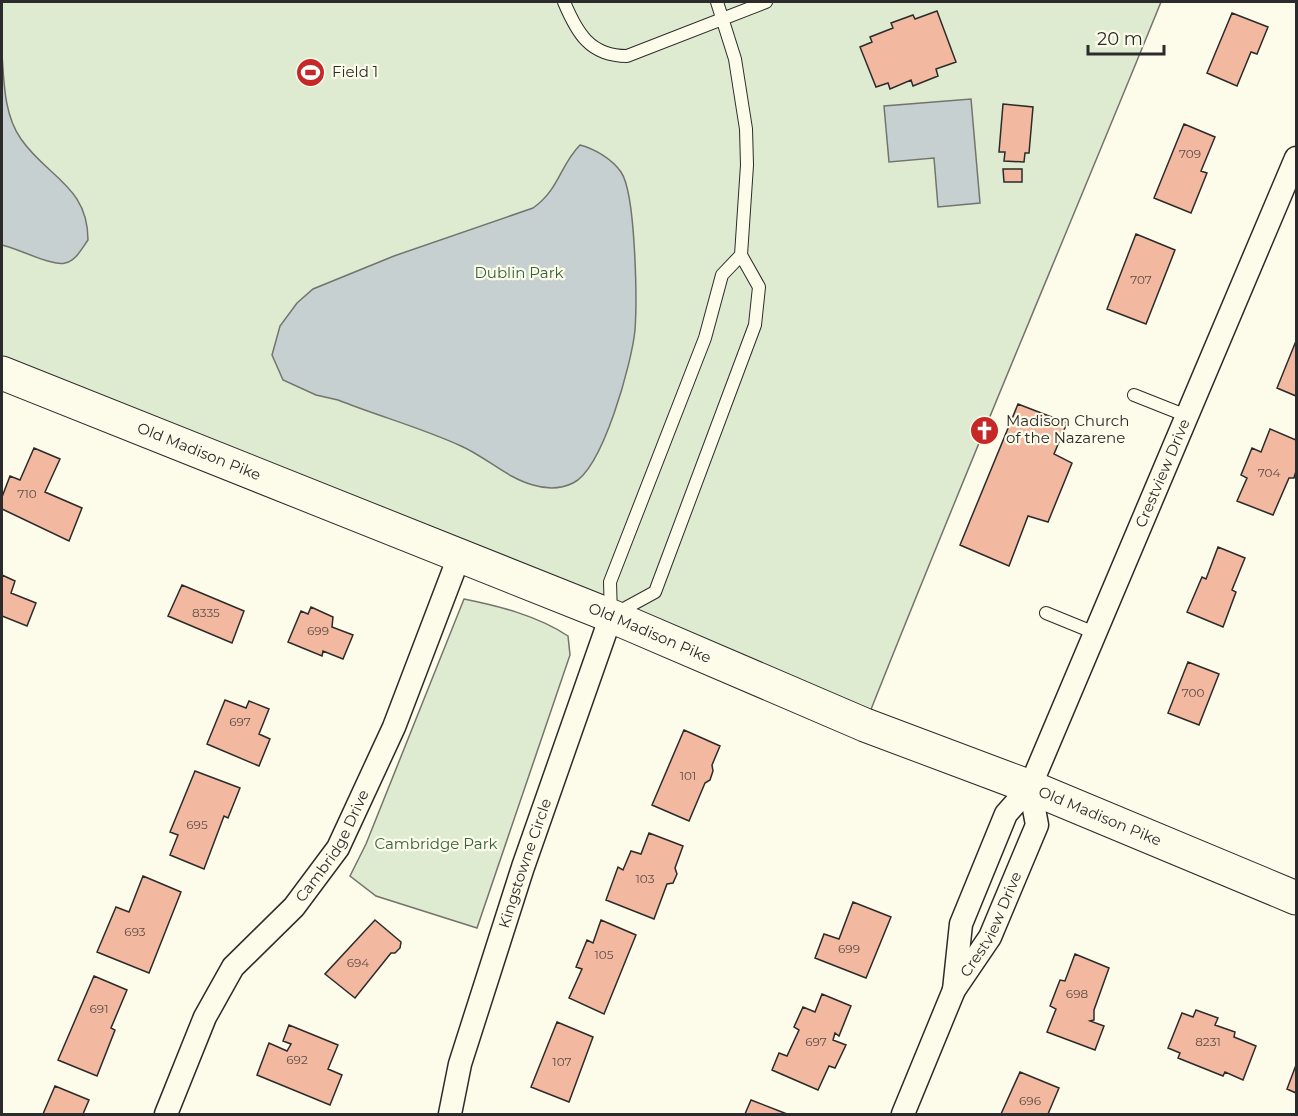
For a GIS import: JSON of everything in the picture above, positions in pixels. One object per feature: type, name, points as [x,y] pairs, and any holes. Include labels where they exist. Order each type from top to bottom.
[{"type":"main road","name":"Old Madison Pike","points":[[3,378],[460,554],[865,725],[1030,787],[1296,898]]},
{"type":"street","name":"Crestview Drive","points":[[954,990],[961,924],[1006,814],[1030,787],[1296,158]]},
{"type":"street","name":"Cambridge Drive","points":[[166,1114],[205,1017],[233,967],[294,907],[338,848],[394,727],[460,554]]},
{"type":"street","name":"Kingstowne Circle","points":[[450,1114],[460,1064],[516,889],[611,616]]},
{"type":"street","name":"Crestview Drive","points":[[903,1114],[954,990],[990,938],[1038,825],[1030,787]]},
{"type":"lane","points":[[564,2],[581,37],[600,52],[614,56],[627,56],[766,2]]},
{"type":"lane","points":[[717,2],[735,58],[746,129],[747,165],[741,255],[759,287],[755,325],[655,592],[611,616],[610,582],[705,338],[722,274],[741,255]]},
{"type":"lane","points":[[1134,394],[1187,416]]},
{"type":"lane","points":[[1047,613],[1095,633]]},
{"type":"green space","name":"Dublin Park","points":[[2,2],[1161,2],[868,717],[2,358]]},
{"type":"green space","name":"Cambridge Park","points":[[464,599],[518,613],[556,629],[568,636],[570,655],[477,928],[376,896],[350,876],[366,844]]},
{"type":"shaded area","points":[[2,54],[6,98],[15,130],[31,152],[74,194],[86,222],[88,240],[76,257],[69,262],[52,262],[2,245]]},
{"type":"shaded area","points":[[971,99],[980,203],[938,207],[934,158],[889,162],[884,106]]},
{"type":"shaded area","points":[[580,145],[597,152],[613,163],[621,172],[626,184],[633,224],[636,316],[633,345],[622,389],[605,437],[584,474],[573,483],[548,488],[523,482],[470,451],[446,440],[338,400],[316,395],[283,380],[272,355],[280,326],[297,303],[313,289],[394,256],[533,208],[542,201],[554,185]]},
{"type":"building","points":[[937,11],[956,62],[936,69],[938,76],[913,86],[911,80],[890,89],[888,83],[876,87],[860,47],[872,42],[870,37],[893,28],[891,23],[913,15],[915,19]]},
{"type":"building","points":[[1232,13],[1268,27],[1257,54],[1251,52],[1237,86],[1207,73]]},
{"type":"building","points":[[1003,104],[1033,107],[1029,153],[1025,153],[1024,162],[1004,161],[1005,152],[999,152]]},
{"type":"building","points":[[1184,124],[1215,137],[1201,171],[1207,173],[1191,213],[1154,198]]},
{"type":"building","points":[[1003,169],[1022,169],[1022,182],[1004,182]]},
{"type":"building","points":[[1136,234],[1175,250],[1146,324],[1107,309]]},
{"type":"building","points":[[1296,341],[1296,396],[1277,388]]},
{"type":"building","points":[[1018,404],[1067,423],[1054,454],[1072,463],[1048,522],[1028,516],[1009,566],[960,545]]},
{"type":"building","points":[[1270,429],[1296,440],[1294,478],[1289,478],[1273,515],[1237,501],[1247,478],[1241,475],[1252,448],[1261,452]]},
{"type":"building","points":[[34,448],[60,459],[45,492],[82,508],[69,541],[2,509],[2,497],[10,476],[20,480]]},
{"type":"building","points":[[1218,547],[1245,558],[1232,590],[1236,592],[1223,627],[1187,612],[1202,577],[1206,579]]},
{"type":"building","points":[[2,575],[15,581],[11,593],[36,603],[27,626],[2,616]]},
{"type":"building","points":[[182,585],[244,611],[232,643],[168,616]]},
{"type":"building","points":[[311,607],[333,617],[332,627],[353,635],[343,659],[323,651],[322,656],[288,642],[301,611],[308,614]]},
{"type":"building","points":[[1188,662],[1219,674],[1199,725],[1168,713]]},
{"type":"building","points":[[225,700],[246,708],[249,701],[269,709],[259,734],[270,739],[259,766],[207,744]]},
{"type":"building","points":[[684,730],[720,746],[712,765],[710,780],[705,783],[689,821],[652,805]]},
{"type":"building","points":[[195,771],[240,788],[228,818],[224,816],[204,869],[170,855],[178,835],[170,832]]},
{"type":"building","points":[[649,833],[683,846],[675,868],[677,874],[673,883],[667,884],[654,919],[606,900],[618,867],[623,870],[631,851],[641,854]]},
{"type":"building","points":[[143,876],[181,892],[149,973],[97,952],[116,907],[129,912]]},
{"type":"building","points":[[853,902],[891,917],[866,978],[815,958],[824,934],[839,939]]},
{"type":"building","points":[[375,920],[401,942],[400,948],[395,953],[391,953],[355,998],[325,974]]},
{"type":"building","points":[[601,920],[636,935],[604,1014],[569,998],[582,969],[576,967],[587,940],[593,943]]},
{"type":"building","points":[[1075,954],[1109,968],[1094,1010],[1094,1020],[1090,1021],[1104,1026],[1095,1050],[1047,1032],[1056,1009],[1050,1006],[1060,980],[1065,981]]},
{"type":"building","points":[[94,976],[127,990],[111,1028],[115,1030],[97,1076],[58,1060]]},
{"type":"building","points":[[822,994],[851,1006],[839,1036],[835,1033],[833,1040],[846,1045],[835,1068],[829,1066],[818,1090],[772,1070],[779,1053],[787,1056],[799,1030],[794,1027],[803,1007],[815,1012]]},
{"type":"building","points":[[1196,1010],[1218,1018],[1215,1025],[1235,1032],[1234,1037],[1256,1046],[1243,1080],[1225,1072],[1223,1076],[1178,1058],[1180,1053],[1168,1048],[1182,1013],[1193,1017]]},
{"type":"building","points":[[557,1022],[593,1037],[569,1102],[531,1087]]},
{"type":"building","points":[[289,1025],[338,1045],[328,1069],[342,1075],[330,1105],[257,1075],[269,1043],[287,1051],[291,1044],[283,1041]]},
{"type":"building","points":[[1296,1065],[1296,1093],[1287,1089]]},
{"type":"building","points":[[1020,1072],[1059,1088],[1048,1114],[1001,1114]]},
{"type":"building","points":[[55,1086],[89,1100],[83,1114],[43,1114]]},
{"type":"building","points":[[751,1100],[787,1114],[745,1114]]},
{"type":"place","name":"Field 1","points":[[311,72]]},
{"type":"place","name":"Madison Church of the Nazarene","points":[[985,430]]}]
